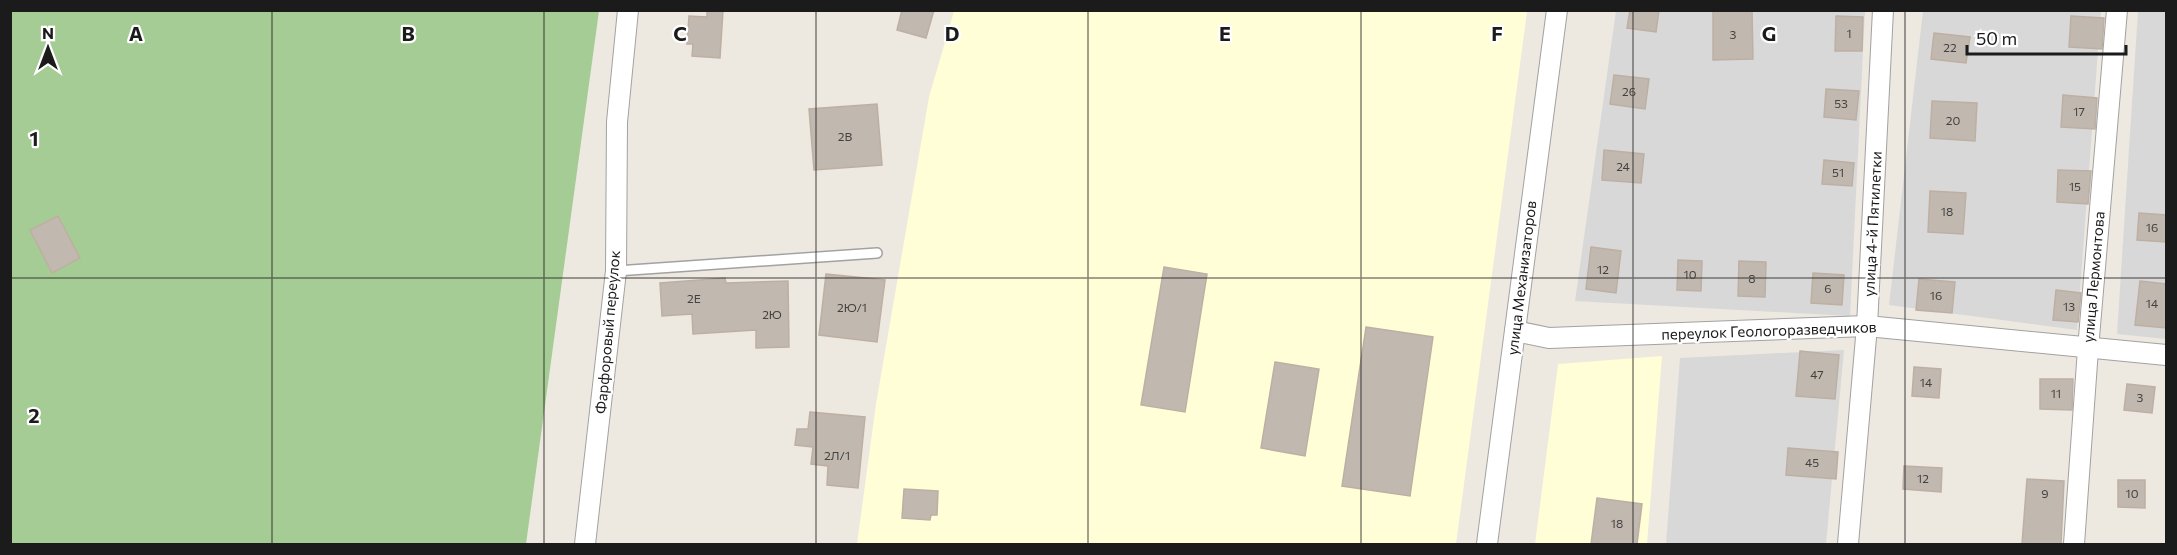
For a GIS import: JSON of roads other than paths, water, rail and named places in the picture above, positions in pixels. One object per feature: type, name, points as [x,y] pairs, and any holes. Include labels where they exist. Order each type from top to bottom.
[{"type":"street","name":"Фарфоровый переулок","points":[[585,544],[616,271],[617,122],[628,10]]},
{"type":"street","name":"улица Механизаторов","points":[[1487,544],[1557,10]]},
{"type":"street","name":"улица 4-й Пятилетки","points":[[1848,544],[1868,326],[1883,10]]},
{"type":"street","name":"улица Лермонтова","points":[[2074,544],[2117,10]]},
{"type":"street","name":"переулок Геологоразведчиков","points":[[1515,331],[1549,338],[1868,326],[2166,355]]},
{"type":"lane","points":[[616,271],[877,254]]}]
